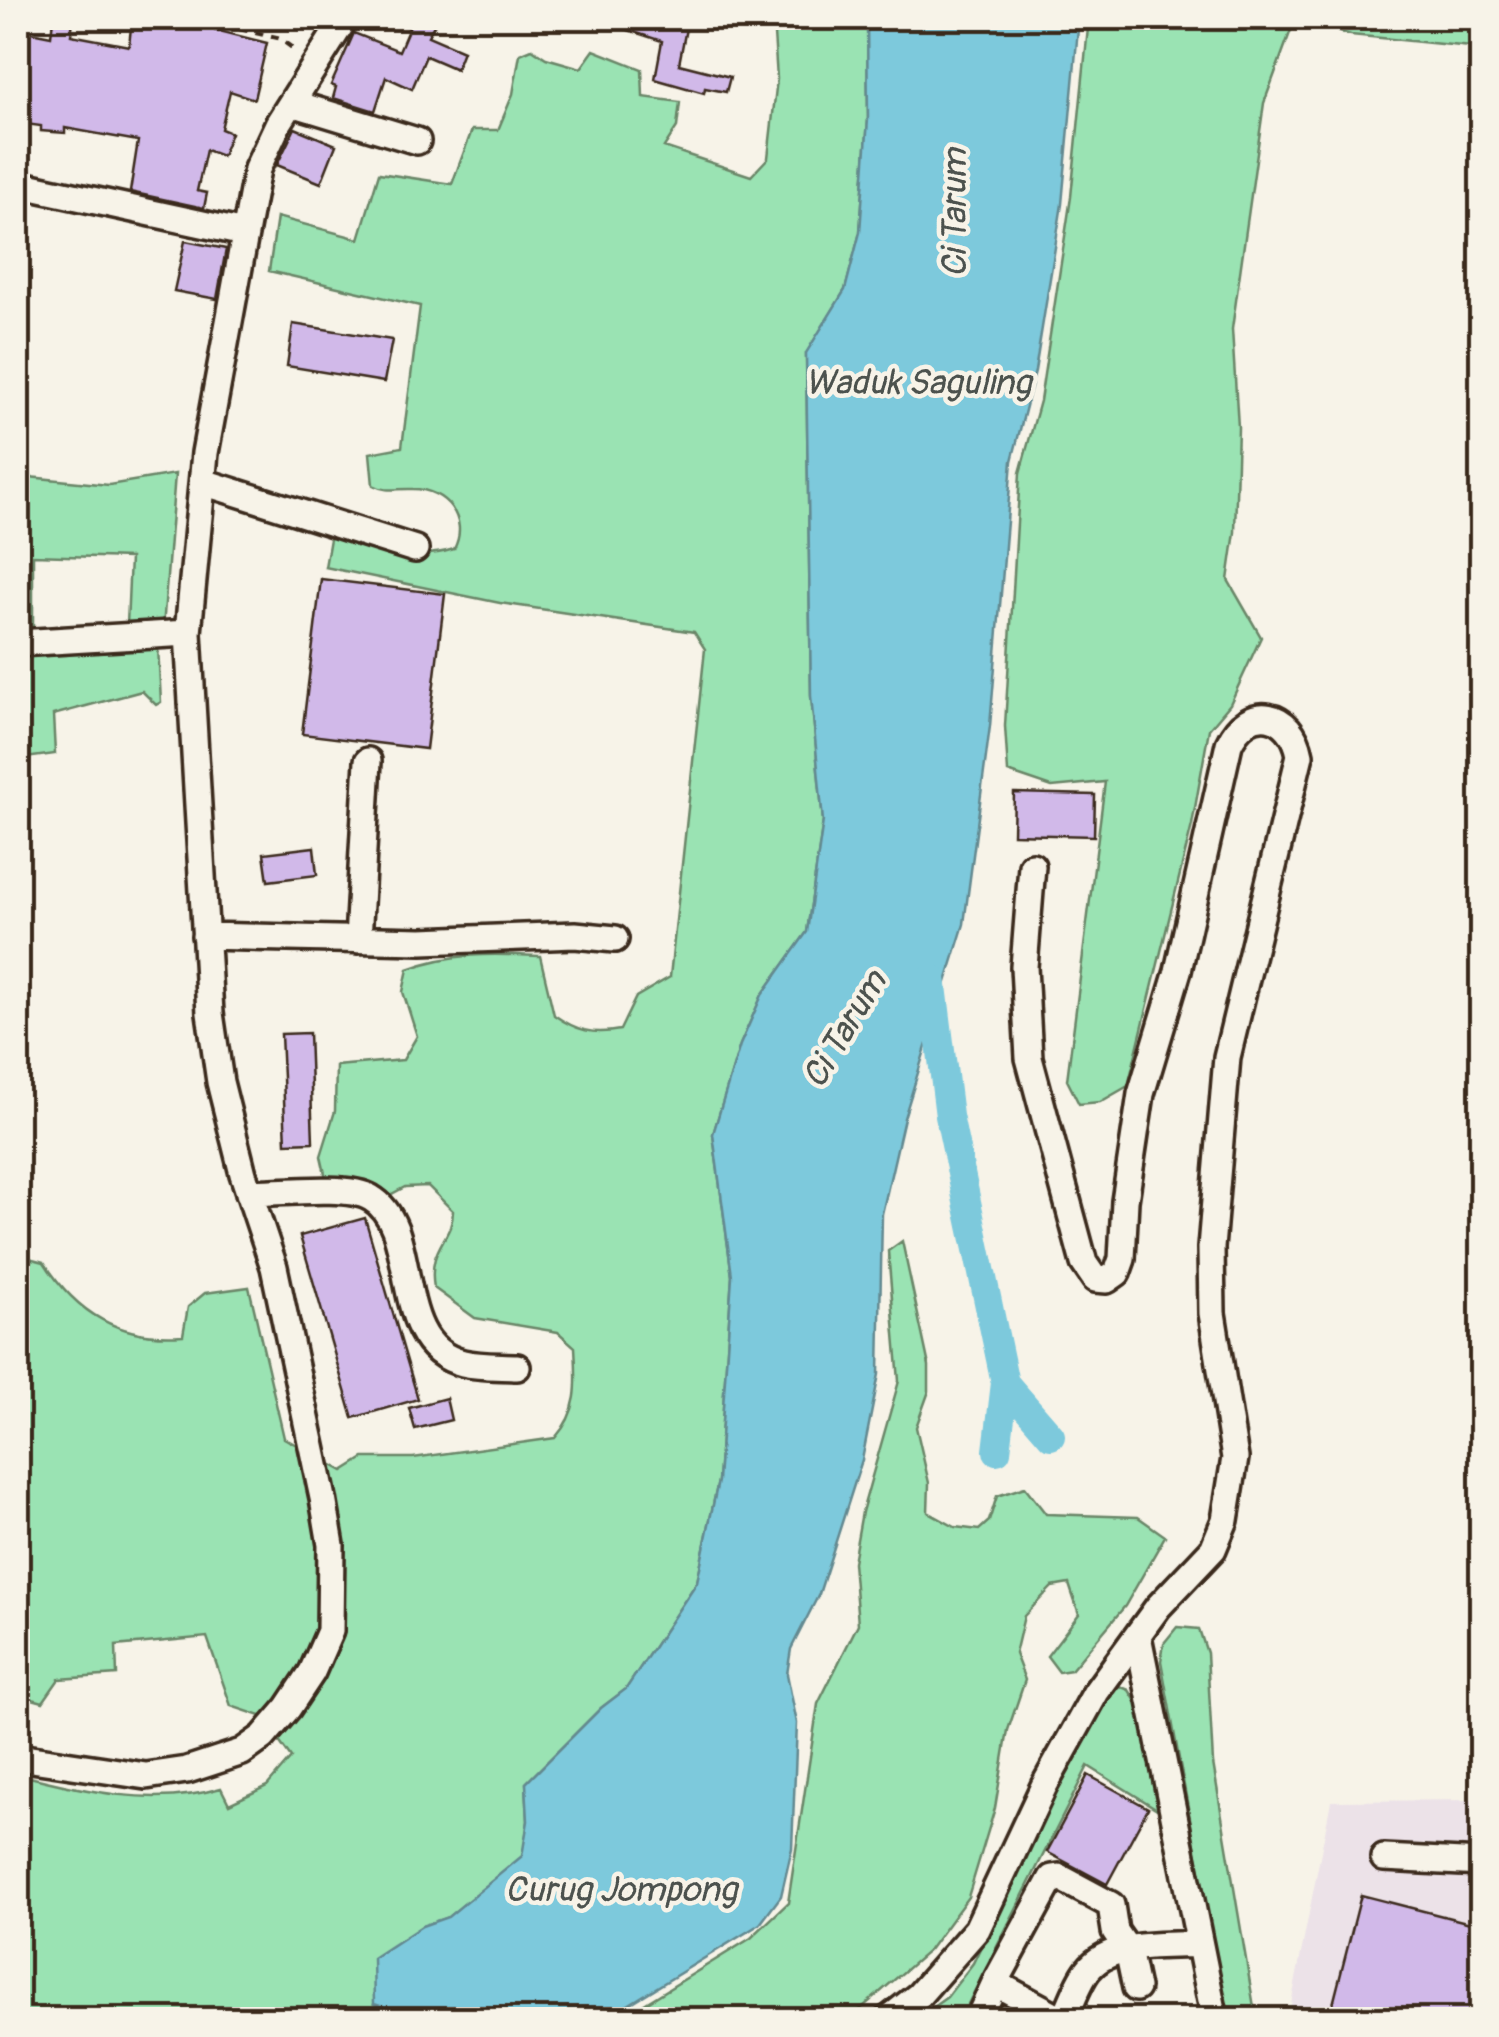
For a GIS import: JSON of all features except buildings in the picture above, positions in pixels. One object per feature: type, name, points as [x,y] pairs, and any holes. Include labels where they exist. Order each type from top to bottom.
[{"type":"street","points":[[18,1756],[146,1776],[186,1770],[242,1752],[263,1737],[288,1708],[312,1672],[330,1631],[331,1545],[323,1498],[274,1268],[249,1193],[220,1082],[206,936],[188,633],[203,482],[257,169],[292,103],[346,18]]},
{"type":"street","points":[[292,103],[417,141]]},
{"type":"street","points":[[18,184],[244,233]]},
{"type":"street","points":[[203,482],[415,549]]},
{"type":"street","points":[[18,643],[188,633]]},
{"type":"street","points":[[886,2020],[919,1995],[977,1928],[1044,1786],[1096,1692],[1158,1607],[1212,1549],[1226,1520],[1234,1458],[1212,1313],[1211,1248],[1222,1114],[1227,1057],[1300,755],[1293,731],[1286,722],[1268,717],[1250,720],[1236,728],[1230,744],[1178,971],[1141,1094],[1125,1201],[1122,1259],[1118,1273],[1107,1280],[1095,1278],[1084,1263],[1029,1058],[1024,967],[1032,866]]},
{"type":"street","points":[[358,940],[368,761]]},
{"type":"street","points":[[206,936],[358,940],[575,935],[614,939]]},
{"type":"street","points":[[249,1193],[356,1192],[374,1199],[390,1220],[409,1295],[434,1349],[462,1363],[517,1367]]},
{"type":"street","points":[[1138,1636],[1215,2020]]},
{"type":"street","points":[[1384,1858],[1482,1862]]},
{"type":"street","points":[[978,2020],[1052,1878],[1060,1877],[1111,1905],[1115,1931],[1128,1950],[1136,1988]]},
{"type":"street","points":[[995,1983],[1059,2018],[1088,1970],[1103,1957],[1128,1950],[1200,1944]]},
{"type":"path","points":[[192,18],[279,38],[315,65]]},
{"type":"shaded area","points":[[1481,1800],[1481,2019],[1288,2020],[1331,1801]]},
{"type":"green space","points":[[773,18],[867,18],[868,119],[860,232],[845,290],[806,354],[811,696],[823,821],[807,932],[762,995],[740,1045],[713,1134],[732,1276],[718,1481],[697,1582],[626,1689],[601,1708],[526,1783],[528,1821],[523,1856],[448,1917],[422,1926],[401,1942],[374,2004],[423,2019],[18,2019],[18,1774],[93,1791],[145,1797],[171,1797],[221,1788],[229,1804],[267,1786],[291,1758],[261,1716],[231,1706],[207,1637],[116,1646],[117,1675],[59,1679],[43,1702],[18,1695],[18,1255],[44,1262],[71,1296],[102,1320],[139,1333],[183,1335],[188,1307],[205,1293],[249,1287],[284,1438],[343,1471],[364,1458],[413,1458],[555,1438],[573,1406],[575,1347],[558,1332],[475,1318],[434,1288],[434,1262],[453,1211],[428,1186],[405,1187],[384,1198],[347,1180],[326,1178],[321,1156],[335,1111],[336,1066],[403,1060],[417,1036],[403,992],[408,969],[424,963],[473,955],[540,956],[554,1015],[593,1032],[620,1030],[636,997],[670,977],[705,649],[694,632],[500,603],[325,567],[331,533],[392,551],[423,554],[454,549],[459,527],[452,508],[435,494],[373,485],[370,453],[402,447],[420,306],[269,271],[277,217],[359,239],[379,173],[452,184],[472,130],[498,130],[513,94],[520,54],[532,49],[546,58],[581,68],[594,50],[642,69],[643,97],[680,102],[677,127],[664,147],[751,176],[768,158],[777,79]]},
{"type":"green space","points":[[1089,18],[1481,18],[1482,48],[1351,35],[1295,19],[1264,103],[1232,329],[1238,427],[1235,532],[1228,580],[1261,637],[1230,704],[1209,729],[1192,825],[1128,1086],[1100,1102],[1079,1104],[1067,1080],[1105,782],[1052,787],[1008,772],[1005,726],[1020,473],[1040,401],[1071,197]]},
{"type":"green space","points":[[175,474],[163,628],[127,625],[130,558],[33,555],[33,646],[158,647],[161,702],[156,705],[142,691],[53,715],[55,754],[18,759],[18,476],[109,485]]},
{"type":"green space","points":[[902,1241],[929,1366],[929,1391],[916,1427],[929,1483],[928,1512],[955,1527],[979,1530],[989,1521],[997,1496],[1025,1487],[1046,1514],[1138,1517],[1165,1536],[1125,1606],[1071,1670],[1059,1672],[1047,1656],[1079,1614],[1069,1584],[1052,1587],[1024,1616],[1015,1654],[1025,1680],[1008,1730],[995,1808],[968,1897],[929,1950],[849,2019],[620,2019],[751,1938],[788,1903],[818,1704],[858,1624],[853,1562],[862,1512],[899,1381],[888,1251]]},
{"type":"green space","points":[[1177,1627],[1199,1629],[1207,1653],[1213,1763],[1256,2019],[1227,2019],[1161,1661],[1164,1643]]},
{"type":"green space","points":[[1113,1688],[1129,1690],[1137,1703],[1162,1812],[1088,1766],[964,2012],[958,2019],[915,2020],[947,1997],[973,1963],[1087,1725]]},
{"type":"water","name":"Waduk Saguling","points":[[867,18],[1079,18],[1062,204],[1035,371],[1012,461],[990,726],[964,924],[904,1118],[882,1214],[879,1374],[862,1460],[819,1594],[791,1649],[787,1674],[797,1723],[792,1848],[781,1896],[760,1924],[605,2019],[423,2019],[374,2004],[373,1958],[422,1926],[448,1917],[522,1856],[528,1821],[526,1783],[601,1708],[626,1689],[697,1582],[718,1481],[732,1276],[713,1134],[740,1045],[762,995],[807,932],[823,821],[811,696],[806,353],[845,290],[860,232],[868,119]]},
{"type":"waterway","points":[[932,978],[949,1116],[1005,1383],[997,1451]]},
{"type":"waterway","points":[[1005,1383],[1051,1436]]},
{"type":"water label","name":"Ci Tarum","points":[[954,213]]},
{"type":"water label","name":"Ci Tarum","points":[[844,1029]]},
{"type":"water label","name":"Curug Jompong","points":[[621,1889]]}]
